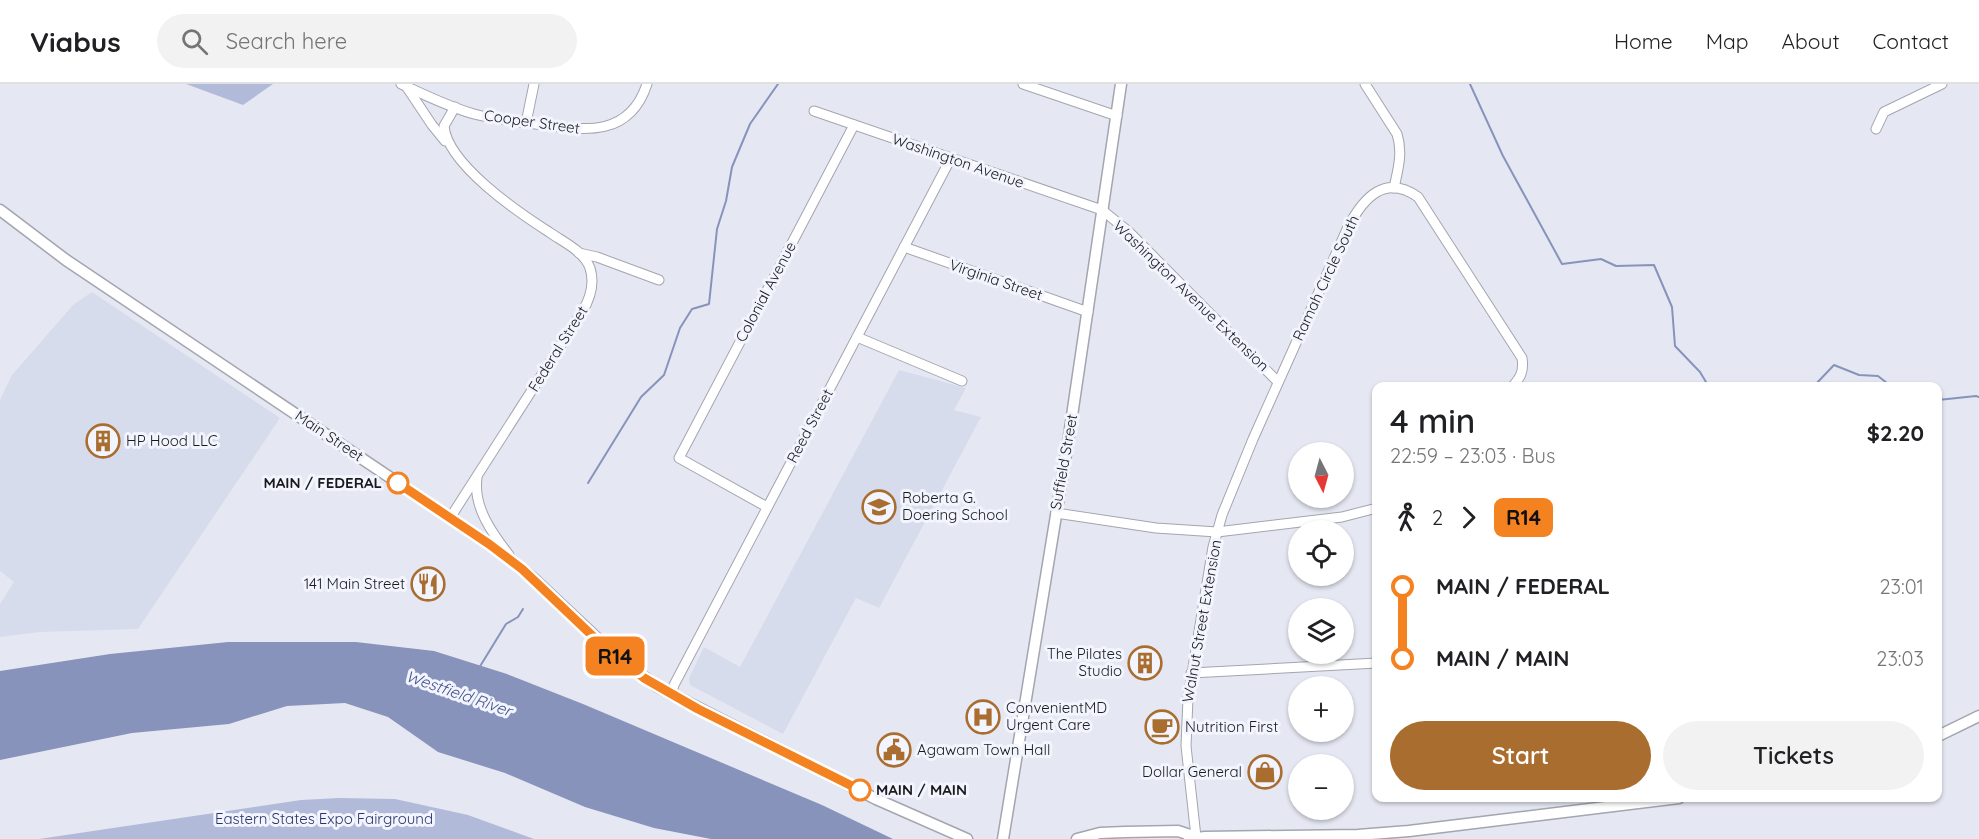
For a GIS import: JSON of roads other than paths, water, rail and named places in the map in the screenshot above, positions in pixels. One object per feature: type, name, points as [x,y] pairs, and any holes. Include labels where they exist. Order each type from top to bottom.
[{"type":"main road","name":"Suffield Street","points":[[1003,839],[1088,312],[1121,84]]},
{"type":"main road","name":"Main Street","points":[[0,210],[66,260],[515,563],[617,657],[671,695],[876,799],[967,839]]},
{"type":"main road","points":[[1942,734],[1979,716]]},
{"type":"main road","points":[[1077,839],[1100,833],[1178,831],[1194,838],[1358,835],[1409,831],[1646,802]]},
{"type":"street","points":[[526,123],[534,84]]},
{"type":"street","name":"Cooper Street","points":[[405,85],[455,107],[483,116],[580,130],[604,128],[618,122],[642,97],[647,84]]},
{"type":"street","points":[[1023,84],[1117,116]]},
{"type":"street","points":[[1365,84],[1397,134],[1400,143],[1401,152],[1394,188],[1409,191],[1418,197],[1521,358],[1524,369],[1516,382]]},
{"type":"street","points":[[1876,129],[1884,112],[1942,84]]},
{"type":"street","points":[[405,85],[432,125],[489,189],[579,253],[597,257],[659,280]]},
{"type":"street","points":[[454,150],[444,126],[455,107]]},
{"type":"street","name":"Washington Avenue","points":[[814,111],[1102,210]]},
{"type":"street","name":"Colonial Avenue","points":[[767,507],[679,458],[854,125]]},
{"type":"street","name":"Reed Street","points":[[671,695],[674,685],[951,158]]},
{"type":"street","name":"Ramah Circle South","points":[[1217,532],[1278,382],[1349,225],[1361,205],[1372,193],[1394,188]]},
{"type":"street","name":"Washington Avenue Extension","points":[[1102,210],[1128,231],[1278,382]]},
{"type":"street","name":"Virginia Street","points":[[904,247],[1088,312]]},
{"type":"street","name":"Federal Street","points":[[450,518],[588,301],[591,291],[591,272],[579,253]]},
{"type":"street","points":[[857,337],[962,381]]},
{"type":"street","points":[[477,476],[476,492],[481,510],[494,534],[515,563]]},
{"type":"street","points":[[1217,532],[1342,517],[1372,509]]},
{"type":"street","name":"Walnut Street Extension","points":[[1056,513],[1156,528],[1217,532],[1188,698],[1186,746],[1194,838]]},
{"type":"street","points":[[1191,673],[1372,663]]},
{"type":"water","name":"Westfield River","points":[[228,642],[356,642],[434,651],[507,674],[583,704],[822,805],[893,839],[711,839],[654,828],[585,807],[505,773],[438,752],[388,717],[345,703],[287,706],[229,724],[132,733],[0,760],[0,671],[110,654]]},
{"type":"waterway","points":[[588,483],[641,397],[664,375],[680,328],[692,309],[709,304],[717,229],[726,201],[732,167],[750,124],[778,84]]},
{"type":"waterway","points":[[1470,84],[1503,156],[1562,264],[1601,259],[1616,266],[1654,265],[1672,307],[1675,346],[1700,372],[1706,382]]},
{"type":"waterway","points":[[1818,382],[1834,365],[1859,375],[1878,376],[1886,382]]},
{"type":"waterway","points":[[1942,400],[1979,397]]},
{"type":"waterway","points":[[479,668],[506,624],[518,617],[523,609]]},
{"type":"place","name":"HP Hood LLC","points":[[103,441]]},
{"type":"place","name":"MAIN / FEDERAL","points":[[398,483]]},
{"type":"place","name":"Roberta G. Doering School","points":[[879,507]]},
{"type":"place","name":"141 Main Street","points":[[428,584]]},
{"type":"place","name":"The Pilates Studio","points":[[1145,663]]},
{"type":"place","name":"ConvenientMD Urgent Care","points":[[983,717]]},
{"type":"place","name":"Nutrition First","points":[[1162,727]]},
{"type":"place","name":"Agawam Town Hall","points":[[894,750]]},
{"type":"place","name":"Dollar General","points":[[1265,772]]},
{"type":"place","name":"MAIN / MAIN","points":[[860,790]]},
{"type":"park label","name":"Eastern States Expo Fairground","points":[[324,819]]}]
